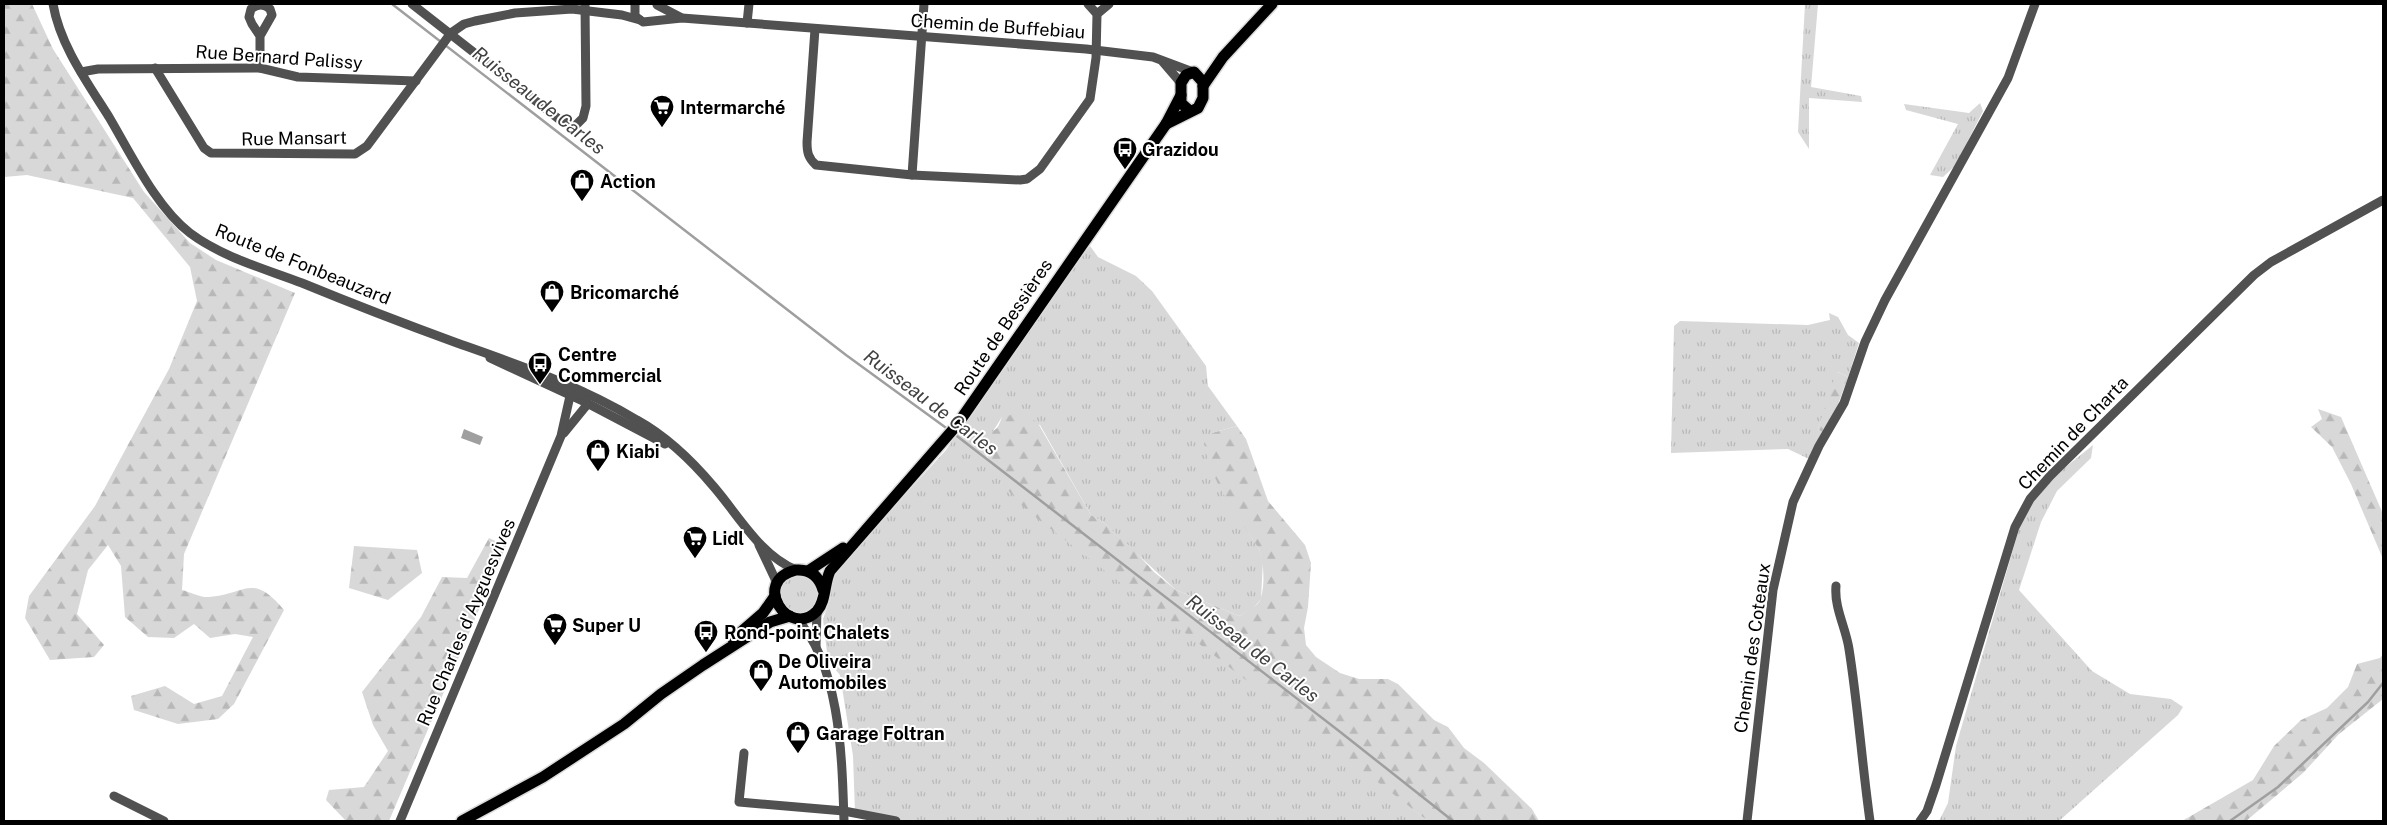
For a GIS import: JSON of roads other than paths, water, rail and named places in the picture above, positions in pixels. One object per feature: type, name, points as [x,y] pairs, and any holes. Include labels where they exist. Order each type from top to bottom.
[{"type":"main road","name":"Route de Bessières","points":[[1166,124],[1200,106],[1204,86],[1223,57],[1272,4]]},
{"type":"main road","name":"Route de Bessières","points":[[817,611],[822,601],[823,590],[830,571],[957,425],[1166,124],[1181,96],[1181,83],[1186,75],[1194,73],[1223,57]]},
{"type":"main road","points":[[1194,73],[1201,78],[1204,86]]},
{"type":"main road","points":[[1181,96],[1181,103],[1190,111]]},
{"type":"main road","name":"Route de Bessières","points":[[777,583],[785,574],[802,570],[855,540]]},
{"type":"main road","points":[[802,570],[816,576],[823,590]]},
{"type":"main road","points":[[703,665],[764,613],[775,596],[777,583]]},
{"type":"main road","points":[[775,596],[780,608],[793,617]]},
{"type":"main road","points":[[462,821],[543,777],[601,737],[624,724],[661,694],[703,665],[770,622],[793,617],[805,618],[817,611]]},
{"type":"street","name":"Route de Fonbeauzard","points":[[53,4],[61,34],[81,72],[155,192],[178,222],[192,234],[222,252],[460,344],[580,398]]},
{"type":"street","points":[[412,4],[560,120],[574,126],[584,118],[585,110],[586,7]]},
{"type":"street","points":[[653,19],[657,15],[657,4]]},
{"type":"street","name":"Chemin de Buffebiau","points":[[657,4],[682,18]]},
{"type":"street","points":[[747,23],[749,4]]},
{"type":"street","points":[[912,175],[924,4]]},
{"type":"street","points":[[815,29],[807,152],[811,161],[816,165],[912,175],[1020,180],[1034,175],[1090,99],[1097,14],[1088,4]]},
{"type":"street","points":[[1097,14],[1110,4]]},
{"type":"street","name":"Chemin des Coteaux","points":[[1747,821],[1772,590],[1793,502],[1819,446],[1844,403],[1865,342],[1885,300],[2008,78],[2035,4]]},
{"type":"street","points":[[622,15],[634,6]]},
{"type":"street","points":[[634,6],[635,16],[640,20]]},
{"type":"street","name":"Chemin de Buffebiau","points":[[451,33],[464,24],[515,13],[586,7],[648,22],[653,19],[682,18],[1095,50],[1161,60],[1194,73]]},
{"type":"street","name":"Rue Mansart","points":[[155,68],[204,148],[211,153],[222,155],[355,154],[367,146],[451,33]]},
{"type":"street","points":[[260,36],[260,68]]},
{"type":"street","points":[[1161,60],[1181,83]]},
{"type":"street","name":"Rue Bernard Palissy","points":[[81,72],[98,68],[260,68],[298,77],[416,81]]},
{"type":"street","name":"Chemin de Charta","points":[[1920,821],[1927,811],[1936,785],[2015,527],[2030,499],[2056,470],[2254,275],[2271,262],[2383,200]]},
{"type":"street","name":"Route de Fonbeauzard","points":[[460,344],[502,357],[580,398]]},
{"type":"street","points":[[580,398],[638,420],[665,438],[714,486],[755,538],[778,560],[802,570]]},
{"type":"street","name":"Rue Charles d'Ayguesvives","points":[[561,436],[580,398]]},
{"type":"street","name":"Rue Charles d'Ayguesvives","points":[[400,821],[561,436],[580,398]]},
{"type":"street","points":[[755,538],[777,583]]},
{"type":"street","points":[[1836,586],[1835,600],[1847,635],[1856,695],[1870,821]]},
{"type":"street","points":[[817,611],[817,648],[830,690],[841,738],[844,772],[844,821]]},
{"type":"street","points":[[793,617],[817,648]]},
{"type":"street","points":[[744,754],[739,802],[844,812],[896,821]]},
{"type":"street","points":[[114,796],[164,821]]},
{"type":"waterway","name":"Ruisseau de Carles","points":[[392,4],[846,355],[949,430]]},
{"type":"waterway","name":"Ruisseau de Carles","points":[[953,433],[1453,821]]},
{"type":"waterway","name":"Ruisseau de Carles","points":[[2230,821],[2278,787],[2368,702],[2383,683]]},
{"type":"place","name":"Intermarché","points":[[662,128]]},
{"type":"place","name":"Grazidou","points":[[1125,170]]},
{"type":"place","name":"Action","points":[[582,202]]},
{"type":"place","name":"Bricomarché","points":[[552,313]]},
{"type":"place","name":"Centre Commercial","points":[[540,385]]},
{"type":"place","name":"Kiabi","points":[[598,472]]},
{"type":"place","name":"Lidl","points":[[695,559]]},
{"type":"place","name":"Super U","points":[[555,646]]},
{"type":"place","name":"Rond-point Chalets","points":[[706,653]]},
{"type":"place","name":"De Oliveira Automobiles","points":[[761,692]]},
{"type":"place","name":"Garage Foltran","points":[[798,754]]}]
